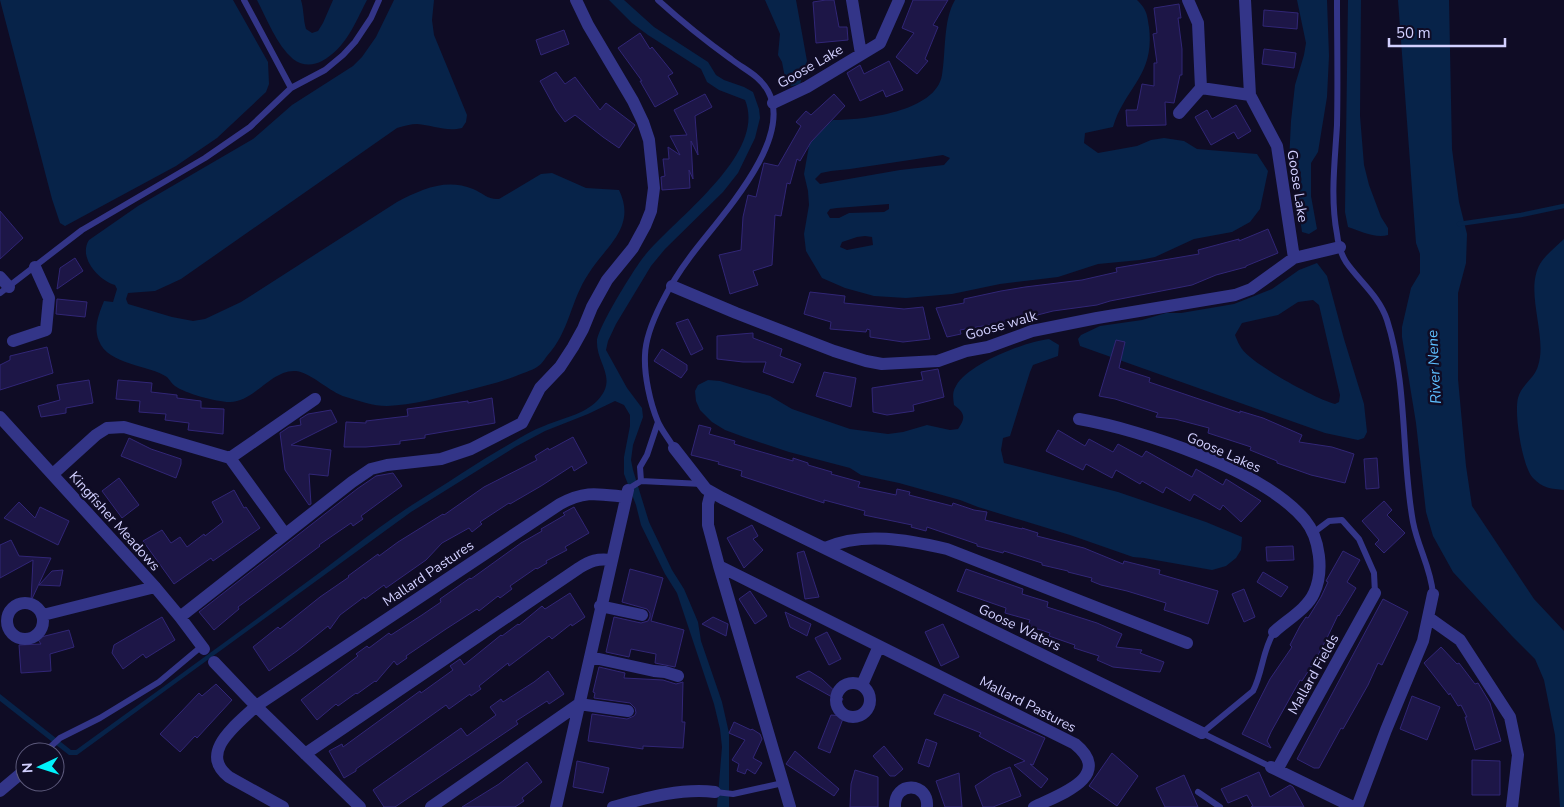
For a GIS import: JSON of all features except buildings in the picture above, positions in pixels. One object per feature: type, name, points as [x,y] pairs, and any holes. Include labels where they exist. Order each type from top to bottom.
[{"type":"street","points":[[180,617],[370,469],[387,465],[441,459],[471,449],[522,423],[540,388],[560,367],[573,347],[607,280],[633,248],[648,219],[654,188],[649,140],[643,122],[633,101],[588,25],[576,0]]},
{"type":"street","name":"Goose Lake","points":[[852,0],[861,54]]},
{"type":"street","name":"Goose Lake","points":[[774,103],[808,87],[880,42],[899,0]]},
{"type":"street","points":[[1179,113],[1201,88],[1198,24],[1188,0]]},
{"type":"street","name":"Goose Lake","points":[[1245,0],[1250,96],[1276,146],[1294,258]]},
{"type":"street","points":[[1201,88],[1250,96]]},
{"type":"street","name":"Goose walk","points":[[672,286],[736,314],[834,351],[866,362],[882,364],[938,360],[966,351],[988,347],[1032,331],[1235,295],[1251,288],[1294,258],[1340,248]]},
{"type":"street","points":[[13,341],[46,330],[49,298],[35,267]]},
{"type":"street","points":[[0,277],[4,290]]},
{"type":"street","points":[[285,534],[230,458],[315,399]]},
{"type":"street","name":"Kingfisher Meadows","points":[[0,417],[155,587],[203,648]]},
{"type":"street","name":"Goose Lakes","points":[[1079,419],[1125,429],[1230,468],[1254,480],[1286,503],[1306,521],[1312,534],[1319,561],[1317,586],[1308,603],[1274,632]]},
{"type":"street","name":"Kingfisher Meadows","points":[[53,474],[96,435],[107,428],[116,427],[124,427],[230,458]]},
{"type":"street","name":"Goose Waters","points":[[674,448],[707,488],[1202,733]]},
{"type":"street","points":[[556,807],[611,560],[633,487]]},
{"type":"street","name":"Mallard Pastures","points":[[283,807],[229,777],[221,771],[217,763],[216,755],[222,742],[256,706],[560,504],[575,496],[633,487]]},
{"type":"street","points":[[707,488],[708,525],[790,807]]},
{"type":"street","points":[[825,548],[836,543],[852,540],[883,539],[920,542],[947,549],[1187,643]]},
{"type":"street","points":[[306,754],[590,561],[600,559],[611,560]]},
{"type":"street","name":"Mallard Pastures","points":[[719,566],[1075,744],[1083,750],[1089,769],[1087,776],[1080,784],[1034,807]]},
{"type":"street","name":"Kingfisher Meadows","points":[[43,615],[155,587]]},
{"type":"street","name":"Mallard Fields","points":[[1274,769],[1375,593]]},
{"type":"street","points":[[1274,769],[1352,806],[1423,641],[1433,594]]},
{"type":"street","points":[[600,606],[642,615]]},
{"type":"street","points":[[1429,618],[1460,640],[1510,717],[1518,755],[1512,807]]},
{"type":"street","points":[[862,685],[879,646]]},
{"type":"street","points":[[590,658],[678,676]]},
{"type":"street","points":[[214,662],[256,706],[360,807]]},
{"type":"street","points":[[431,807],[579,704],[628,711]]},
{"type":"street","points":[[0,791],[15,778]]},
{"type":"street","points":[[895,807],[897,796],[900,792],[912,787],[921,790],[926,797],[927,807]]},
{"type":"street","points":[[614,807],[664,794],[715,792]]},
{"type":"lane","points":[[244,0],[292,88]]},
{"type":"lane","points":[[4,290],[82,230],[206,158],[250,127],[292,88],[325,70],[355,42],[379,0]]},
{"type":"lane","points":[[658,0],[732,60],[758,77],[768,90],[774,103],[774,118],[769,143],[758,165],[689,258],[658,312],[648,336],[645,372],[658,422],[674,448]]},
{"type":"lane","points":[[1337,0],[1337,110],[1334,218],[1340,248],[1346,261],[1377,299],[1388,322],[1395,353],[1403,408],[1413,523],[1432,578],[1433,594]]},
{"type":"lane","points":[[658,422],[647,455],[633,487],[707,488]]},
{"type":"lane","points":[[1312,534],[1329,521],[1342,520],[1359,539],[1374,573],[1375,593]]},
{"type":"lane","points":[[1274,632],[1266,648],[1254,691],[1202,733],[1274,769]]},
{"type":"lane","points":[[56,742],[159,682],[203,648],[214,662]]},
{"type":"lane","points":[[715,792],[733,794],[783,783]]},
{"type":"lane","points":[[1198,792],[1220,807]]},
{"type":"water","points":[[0,0],[233,0],[268,62],[269,84],[266,92],[217,138],[176,166],[65,226],[60,223],[52,199]]},
{"type":"water","points":[[257,0],[301,0],[306,29],[312,33],[318,31],[333,0],[367,0],[344,42],[322,61],[308,64],[300,63],[287,53],[272,31]]},
{"type":"water","points":[[394,0],[434,0],[432,20],[434,35],[467,115],[466,122],[462,128],[445,129],[417,124],[397,128],[181,279],[155,291],[128,293],[126,299],[128,304],[172,317],[193,321],[205,319],[241,302],[397,202],[425,189],[444,185],[463,186],[489,197],[499,199],[541,174],[552,173],[586,188],[619,190],[624,203],[622,225],[611,245],[589,273],[555,346],[542,362],[532,370],[489,385],[425,401],[387,406],[371,404],[340,395],[308,375],[296,371],[278,375],[255,392],[238,401],[217,400],[201,397],[186,391],[175,386],[167,377],[160,373],[130,364],[111,355],[99,341],[97,326],[104,301],[113,302],[117,289],[115,285],[96,273],[88,260],[86,247],[89,240],[138,206],[253,139],[292,105],[353,66],[376,37]]},
{"type":"water","points":[[609,0],[624,0],[654,27],[708,62],[716,75],[753,92],[759,109],[760,118],[755,138],[738,173],[723,192],[665,249],[651,266],[616,324],[606,350],[627,388],[642,408],[643,417],[633,445],[631,460],[633,470],[649,522],[672,570],[684,589],[698,622],[701,641],[722,702],[729,733],[729,807],[717,807],[722,747],[714,704],[677,593],[665,574],[641,525],[636,505],[624,474],[624,457],[630,426],[630,415],[624,405],[615,401],[545,431],[515,447],[411,512],[77,755],[69,755],[65,752],[65,745],[71,750],[76,750],[269,610],[382,525],[524,435],[579,413],[597,401],[603,393],[606,378],[597,341],[609,312],[642,259],[713,186],[730,164],[743,143],[748,121],[745,100],[719,90],[707,82],[701,69],[632,23]]},
{"type":"water","points":[[765,0],[796,0],[807,61],[800,84],[792,86],[786,83],[782,62],[778,55],[780,34]]},
{"type":"water","points":[[955,0],[1137,0],[1146,12],[1148,19],[1150,44],[1148,58],[1138,80],[1118,113],[1113,127],[1085,133],[1084,143],[1098,153],[1137,146],[1151,140],[1164,138],[1184,141],[1197,149],[1257,154],[1268,171],[1260,209],[1250,222],[1232,232],[1194,239],[1155,257],[1098,264],[1058,277],[1000,284],[952,294],[906,298],[874,296],[845,288],[822,278],[806,251],[804,234],[809,205],[804,174],[810,141],[833,120],[879,116],[913,105],[927,98],[937,88],[942,75],[948,17]],"holes":[[[943,155],[950,158],[944,165],[900,170],[820,184],[815,179],[821,173],[831,171]],[[889,204],[889,209],[884,212],[849,213],[839,218],[830,218],[827,213],[830,209]],[[857,237],[872,237],[873,245],[847,250],[840,247],[842,242]]]},
{"type":"water","points":[[1297,0],[1327,0],[1329,56],[1327,97],[1318,152],[1311,163],[1311,196],[1317,229],[1309,234],[1302,232],[1300,219],[1299,195],[1301,172],[1289,162],[1295,85],[1306,43]]},
{"type":"water","points":[[1348,0],[1361,0],[1360,116],[1364,165],[1381,217],[1388,228],[1388,235],[1383,236],[1368,234],[1348,227],[1345,212]]},
{"type":"water","name":"River Nene","points":[[1398,0],[1449,0],[1452,149],[1459,202],[1467,234],[1466,263],[1458,293],[1458,379],[1466,466],[1472,506],[1534,599],[1564,631],[1564,807],[1560,807],[1555,735],[1544,680],[1535,659],[1453,572],[1433,536],[1426,512],[1416,423],[1402,337],[1402,327],[1411,288],[1420,273],[1420,254],[1416,243]]},
{"type":"water","points":[[1564,239],[1564,490],[1544,486],[1536,481],[1529,472],[1522,452],[1517,406],[1522,389],[1538,366],[1540,354],[1534,288],[1536,275],[1542,261]]},
{"type":"water","points":[[1317,263],[1327,276],[1364,404],[1367,432],[1364,438],[1358,440],[1325,433],[1080,346],[1078,339],[1081,335],[1100,326],[1142,320],[1166,313],[1181,313],[1234,304],[1272,289],[1299,270]],"holes":[[[1313,300],[1319,305],[1340,395],[1339,402],[1335,404],[1271,372],[1242,349],[1235,335],[1242,323],[1278,315],[1298,302]]]},
{"type":"water","points":[[1049,339],[1059,345],[1058,356],[1033,365],[1010,436],[1003,438],[1001,450],[1004,463],[1118,492],[1206,522],[1242,537],[1241,550],[1236,558],[1226,566],[1212,570],[1133,557],[960,500],[899,483],[861,475],[850,468],[789,452],[744,437],[725,430],[712,422],[700,410],[696,401],[695,391],[698,385],[708,380],[720,381],[770,396],[792,409],[850,429],[888,434],[927,425],[950,430],[958,429],[963,416],[954,405],[953,395],[955,388],[962,378],[984,362],[998,355],[1012,349]]},
{"type":"water","points":[[0,694],[61,742],[52,742],[0,701]]},
{"type":"waterway","points":[[1459,224],[1521,215],[1564,206]]}]
